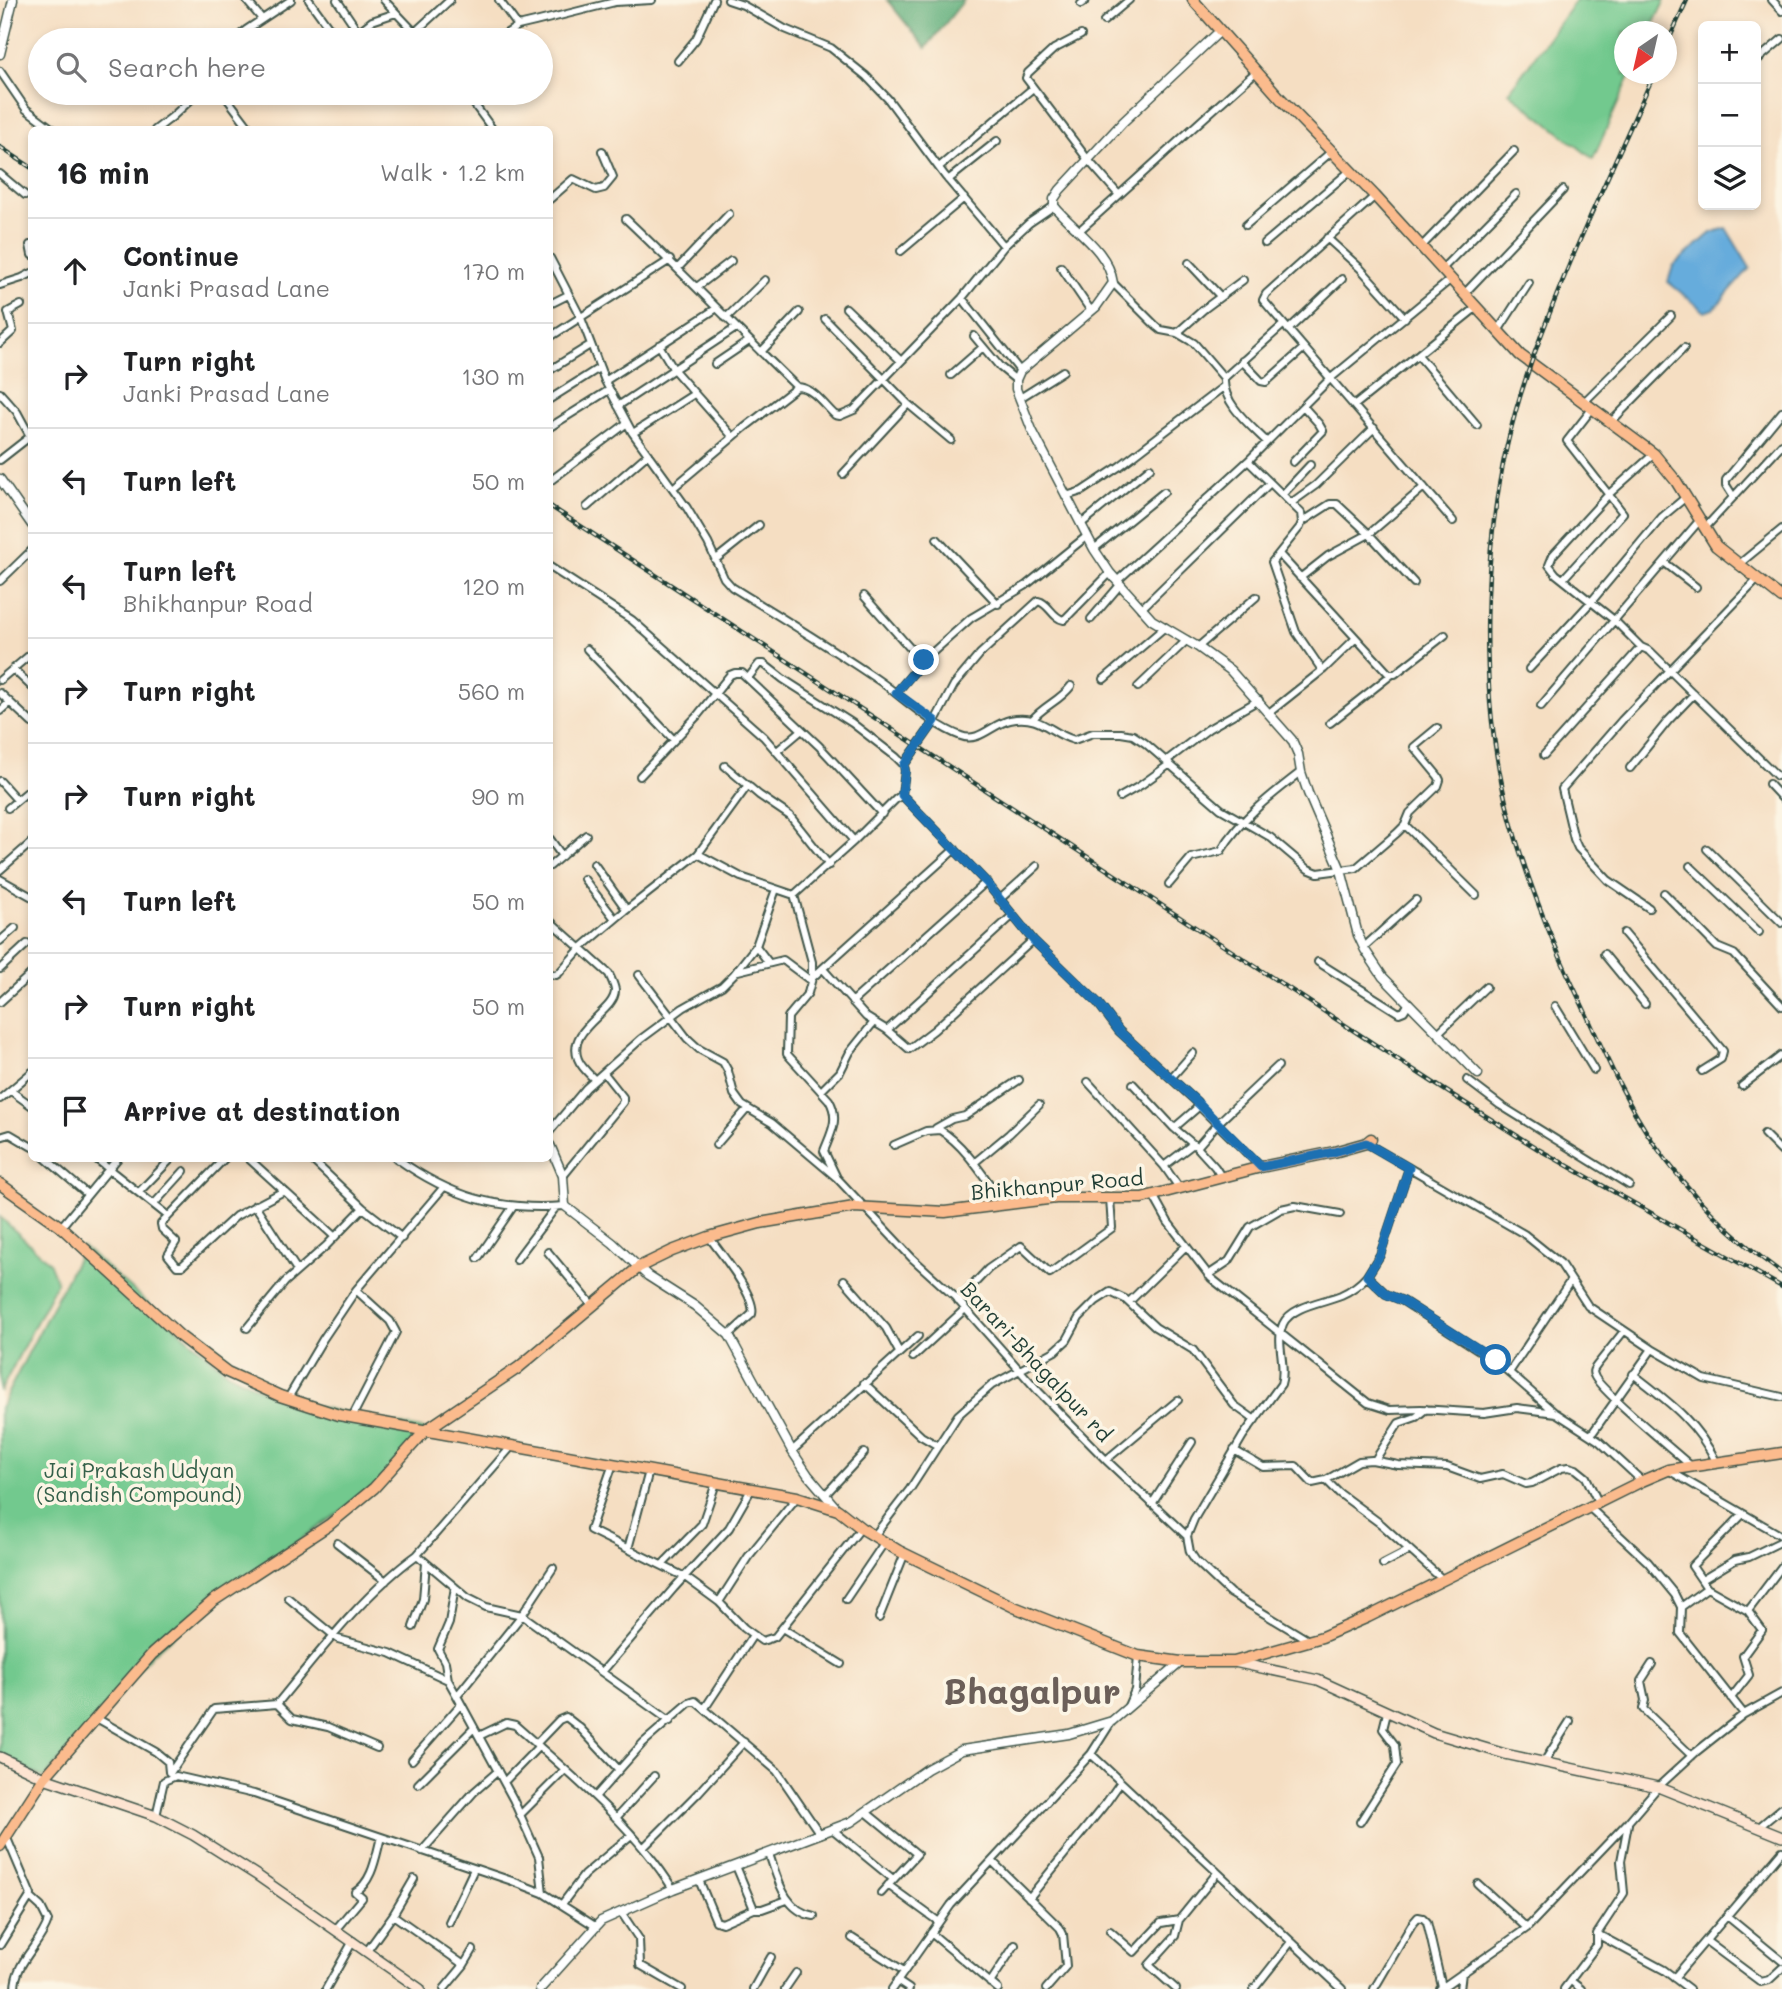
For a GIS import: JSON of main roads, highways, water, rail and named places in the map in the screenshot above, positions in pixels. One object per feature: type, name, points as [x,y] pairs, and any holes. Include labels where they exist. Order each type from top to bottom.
[{"type":"main road","points":[[1193,0],[1498,331],[1532,365],[1654,454],[1686,497],[1716,546],[1782,598]]},
{"type":"main road","name":"Bhikhanpur Road","points":[[2,1841],[44,1778],[152,1654],[213,1601],[329,1525],[374,1488],[426,1430],[518,1368],[639,1268],[672,1251],[709,1237],[760,1223],[854,1207],[945,1212],[1056,1199],[1142,1198],[1261,1167],[1334,1152],[1369,1141]]},
{"type":"main road","points":[[0,1184],[61,1227],[181,1337],[227,1372],[288,1398],[352,1417],[797,1497],[838,1510],[884,1543],[1014,1607],[1138,1656],[1181,1662],[1234,1662],[1318,1680],[1434,1733],[1544,1762],[1658,1787],[1782,1837]]},
{"type":"main road","points":[[1234,1662],[1338,1631],[1668,1470],[1782,1453]]},
{"type":"main road","points":[[0,1757],[44,1778],[156,1816],[193,1835],[336,1929],[416,1988]]},
{"type":"water","points":[[1726,228],[1750,268],[1714,309],[1705,312],[1668,282],[1673,266],[1711,233]]},
{"type":"railway","points":[[1677,22],[1687,0]]},
{"type":"railway","points":[[1650,84],[1555,301],[1526,378],[1511,429],[1499,484],[1492,541],[1488,599],[1491,714],[1499,770],[1511,822],[1526,869],[1562,962],[1624,1093],[1653,1142],[1696,1197],[1728,1229],[1782,1273]]},
{"type":"railway","points":[[0,147],[28,165]]},
{"type":"railway","points":[[553,508],[1443,1089],[1538,1149],[1782,1287]]},
{"type":"district","name":"Bhagalpur","points":[[1032,1690]]},
{"type":"park label","name":"Jai Prakash Udyan (Sandish Compound)","points":[[139,1481]]}]
